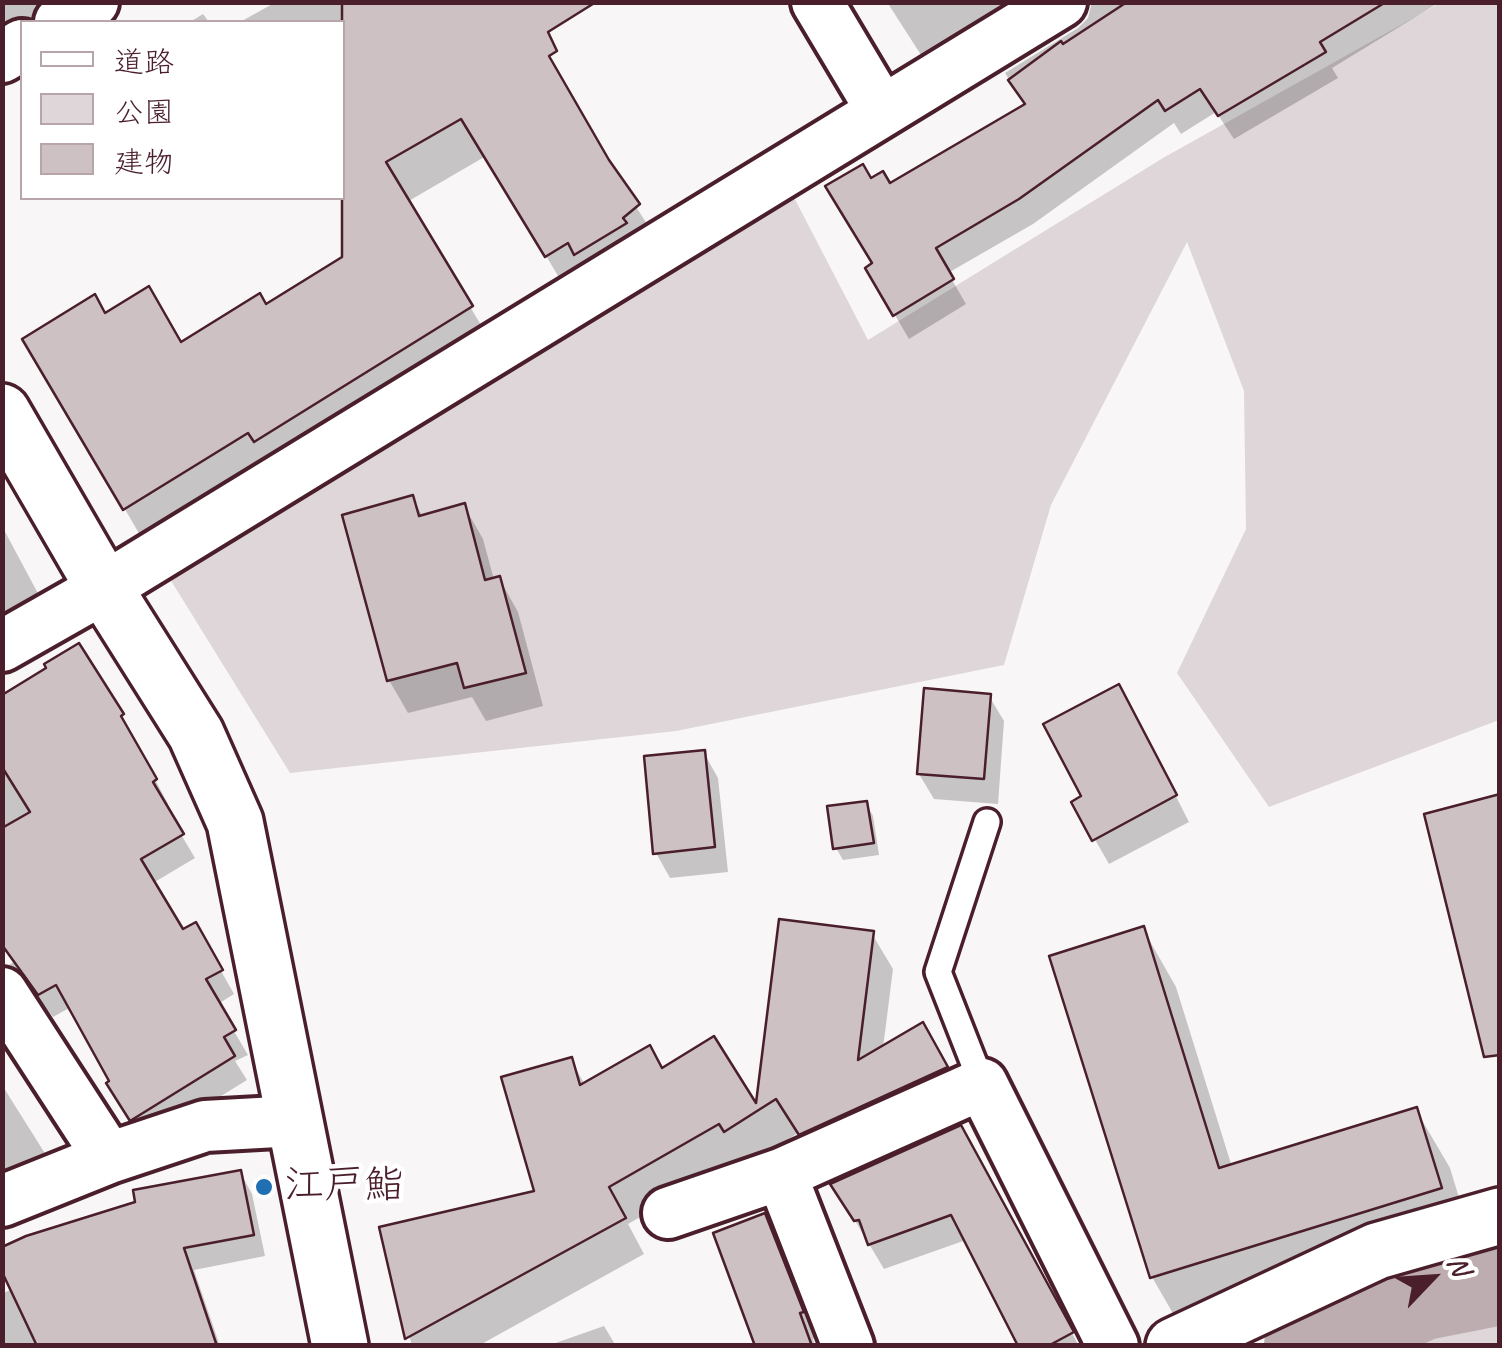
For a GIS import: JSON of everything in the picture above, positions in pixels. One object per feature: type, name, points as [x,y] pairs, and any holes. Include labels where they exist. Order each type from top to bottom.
[{"type":"street","points":[[63,20],[93,2]]},
{"type":"street","points":[[817,2],[882,111]]},
{"type":"street","points":[[2,646],[104,588],[1061,2]]},
{"type":"street","points":[[2,412],[104,588],[196,734],[236,822],[340,1346]]},
{"type":"street","points":[[2,993],[109,1158]]},
{"type":"street","points":[[668,1213],[781,1174],[982,1084],[1113,1346]]},
{"type":"street","points":[[2,1201],[109,1158],[205,1126],[295,1121]]},
{"type":"street","points":[[781,1174],[848,1346]]},
{"type":"street","points":[[1174,1346],[1376,1251],[1500,1216]]},
{"type":"lane","points":[[982,1084],[938,972],[987,822]]},
{"type":"shaded area","points":[[1499,1308],[1499,1345],[1386,1346],[1425,1321]]},
{"type":"green space","points":[[1440,3],[1499,3],[1499,720],[1269,807],[1177,673],[1246,529],[1244,391],[1187,242],[1051,505],[1004,665],[676,731],[290,773],[170,579],[787,184],[868,340],[1163,158]]},
{"type":"green space","points":[[1499,1317],[1499,1345],[1412,1345]]},
{"type":"building","points":[[342,2],[596,2],[548,32],[557,51],[549,56],[609,160],[640,204],[623,218],[627,223],[574,255],[568,243],[545,257],[461,119],[386,162],[473,306],[254,442],[248,433],[123,510],[22,339],[95,294],[105,313],[149,286],[181,342],[260,293],[266,304],[342,257]]},
{"type":"building","points":[[1127,2],[1386,2],[1320,42],[1326,52],[1218,116],[1200,89],[1165,111],[1158,100],[1019,199],[936,248],[954,279],[893,316],[865,268],[872,263],[825,186],[863,164],[871,178],[883,171],[890,183],[1025,104],[1008,80],[1061,41],[1063,44]]},
{"type":"building","points":[[413,495],[419,516],[465,503],[485,580],[500,576],[526,673],[464,688],[457,663],[387,681],[342,515]]},
{"type":"building","points":[[79,643],[124,714],[121,716],[157,779],[153,782],[184,834],[141,859],[183,929],[196,922],[223,970],[206,979],[236,1030],[224,1037],[235,1056],[130,1121],[56,985],[38,995],[2,945],[2,828],[30,812],[2,767],[2,695]]},
{"type":"building","points":[[1119,684],[1177,795],[1092,841],[1071,802],[1081,796],[1043,724]]},
{"type":"building","points":[[924,688],[991,694],[984,779],[917,774]]},
{"type":"building","points":[[705,750],[715,847],[653,854],[644,756]]},
{"type":"building","points":[[1500,794],[1500,1055],[1484,1057],[1424,814]]},
{"type":"building","points":[[867,801],[874,843],[833,849],[827,806]]},
{"type":"building","points":[[779,919],[874,931],[858,1060],[923,1022],[948,1067],[799,1135],[776,1099],[724,1132],[719,1124],[609,1187],[626,1218],[405,1339],[379,1227],[534,1191],[501,1077],[572,1057],[580,1085],[650,1045],[662,1068],[714,1036],[756,1103]]},
{"type":"building","points":[[1144,926],[1219,1168],[1417,1107],[1442,1188],[1150,1278],[1049,956]]},
{"type":"building","points":[[961,1125],[1074,1332],[1048,1346],[1018,1346],[951,1215],[868,1245],[859,1220],[854,1221],[830,1184]]},
{"type":"building","points":[[241,1170],[254,1235],[184,1248],[217,1346],[37,1346],[2,1272],[2,1247],[135,1202],[133,1190]]},
{"type":"building","points":[[765,1213],[804,1312],[800,1313],[812,1346],[755,1346],[713,1233]]},
{"type":"waterway","points":[[1313,1346],[1329,1334],[1419,1292],[1500,1276]]},
{"type":"place","name":"江戸鮨","points":[[264,1187]]}]
